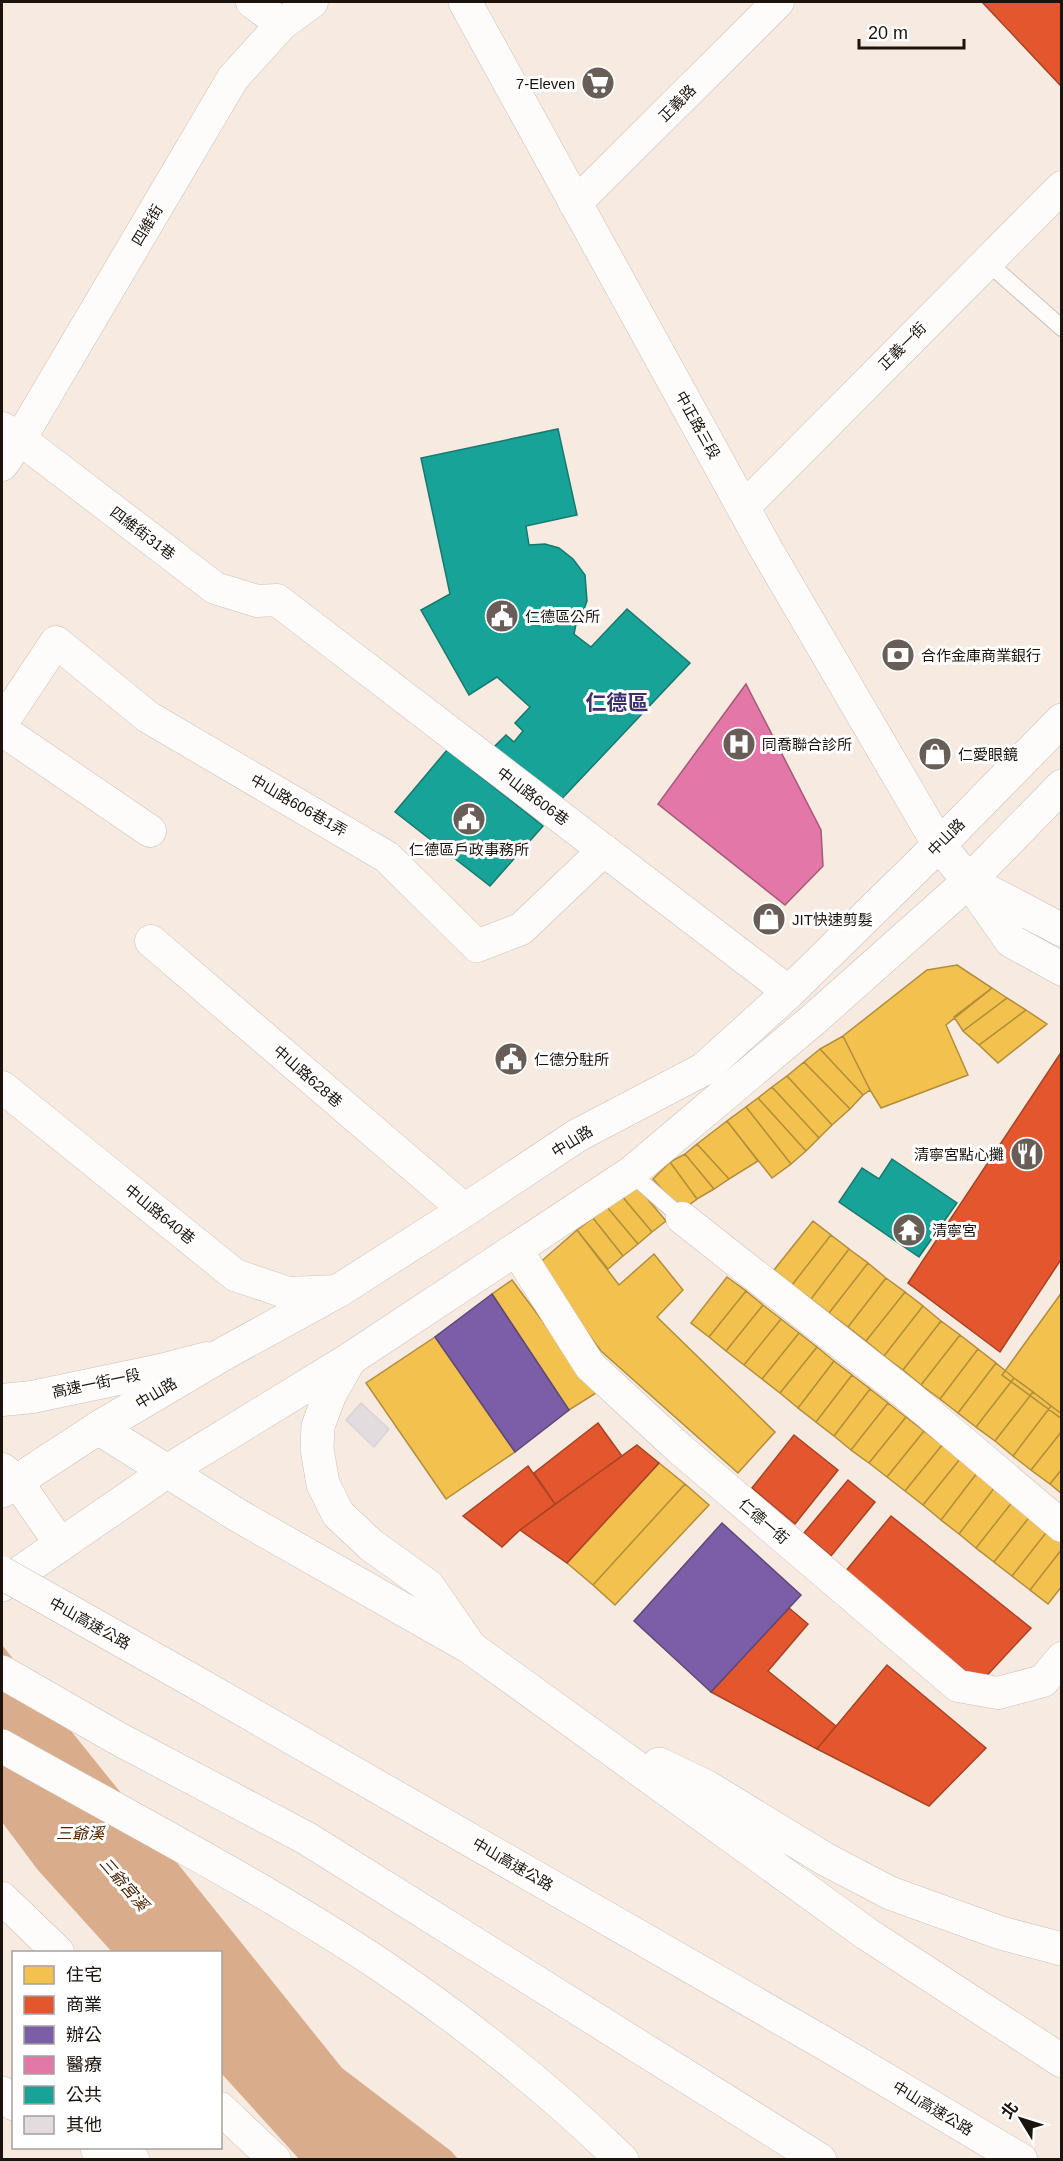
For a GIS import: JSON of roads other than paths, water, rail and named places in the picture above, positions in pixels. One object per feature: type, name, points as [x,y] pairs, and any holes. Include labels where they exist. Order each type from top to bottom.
[{"type":"main road","name":"中正路三段","points":[[465,2],[744,507],[939,845],[969,881],[1011,941],[1062,969]]},
{"type":"main road","name":"中山路","points":[[6,1480],[225,1353],[338,1291],[578,1135],[704,1069],[789,992],[1062,720]]},
{"type":"main road","points":[[2,1585],[169,1470],[350,1359],[631,1173],[814,1019],[969,881],[1062,786]]},
{"type":"main road","points":[[969,881],[1062,930]]},
{"type":"main road","points":[[350,1359],[330,1394],[318,1426],[317,1449],[323,1484],[338,1514],[350,1526],[371,1545],[428,1586],[471,1648]]},
{"type":"main road","points":[[98,1428],[169,1470],[239,1516],[471,1648],[867,1934],[1062,2061]]},
{"type":"main road","name":"中山高速公路","points":[[2,1573],[343,1765],[814,2037],[1021,2160]]},
{"type":"main road","points":[[2,1672],[117,1738],[306,1838],[820,2160]]},
{"type":"main road","points":[[583,1727],[707,1787],[825,1858],[890,1893],[1001,1933],[1062,1949]]},
{"type":"main road","points":[[2,1746],[271,1898],[381,1966],[437,2005],[555,2098],[622,2160]]},
{"type":"main road","points":[[100,2149],[133,2160]]},
{"type":"street","points":[[252,2],[282,24]]},
{"type":"street","name":"四維街","points":[[2,465],[11,434],[233,78],[282,24],[312,2]]},
{"type":"street","name":"正義路","points":[[575,204],[778,2]]},
{"type":"street","name":"正義一街","points":[[744,507],[1062,187]]},
{"type":"street","name":"四維街31巷","points":[[11,434],[215,588],[257,601],[277,600]]},
{"type":"street","name":"中山路606巷","points":[[277,600],[789,992]]},
{"type":"street","name":"中山路606巷1弄","points":[[2,723],[56,642],[148,717],[387,857],[477,946],[521,929],[604,850]]},
{"type":"street","points":[[2,730],[150,831]]},
{"type":"street","name":"中山路628巷","points":[[151,941],[465,1210]]},
{"type":"street","name":"中山路640巷","points":[[2,1087],[235,1275],[288,1293],[338,1291]]},
{"type":"street","points":[[682,1218],[907,1395],[1062,1526]]},
{"type":"street","name":"仁德一街","points":[[516,1249],[590,1366],[680,1449],[958,1686],[998,1693],[1043,1681],[1062,1658]]},
{"type":"street","name":"高速一街一段","points":[[2,1400],[32,1397],[161,1370],[225,1353]]},
{"type":"street","points":[[6,1480],[61,1545]]},
{"type":"street","points":[[2,1898],[56,1951]]},
{"type":"street","points":[[222,2110],[275,2160]]},
{"type":"lane","points":[[986,261],[1062,328]]},
{"type":"lane","points":[[631,1173],[682,1218]]},
{"type":"water","name":"三爺溪","points":[[2,1645],[342,2068],[451,2151],[458,2159],[299,2159],[222,2074],[222,1951],[111,1951],[37,1869],[2,1822]]},
{"type":"place","name":"7-Eleven","points":[[598,83]]},
{"type":"place","name":"仁德區公所","points":[[502,616]]},
{"type":"place","name":"合作金庫商業銀行","points":[[898,655]]},
{"type":"place","name":"同喬聯合診所","points":[[739,744]]},
{"type":"place","name":"仁愛眼鏡","points":[[935,754]]},
{"type":"place","name":"仁德區戶政事務所","points":[[469,819]]},
{"type":"place","name":"JIT快速剪髮","points":[[769,919]]},
{"type":"place","name":"仁德分駐所","points":[[511,1059]]},
{"type":"place","name":"清寧宮點心攤","points":[[1027,1154]]},
{"type":"place","name":"清寧宮","points":[[909,1230]]},
{"type":"district","name":"仁德區","points":[[617,702]]},
{"type":"water label","name":"三爺宮溪","points":[[124,1884]]}]
